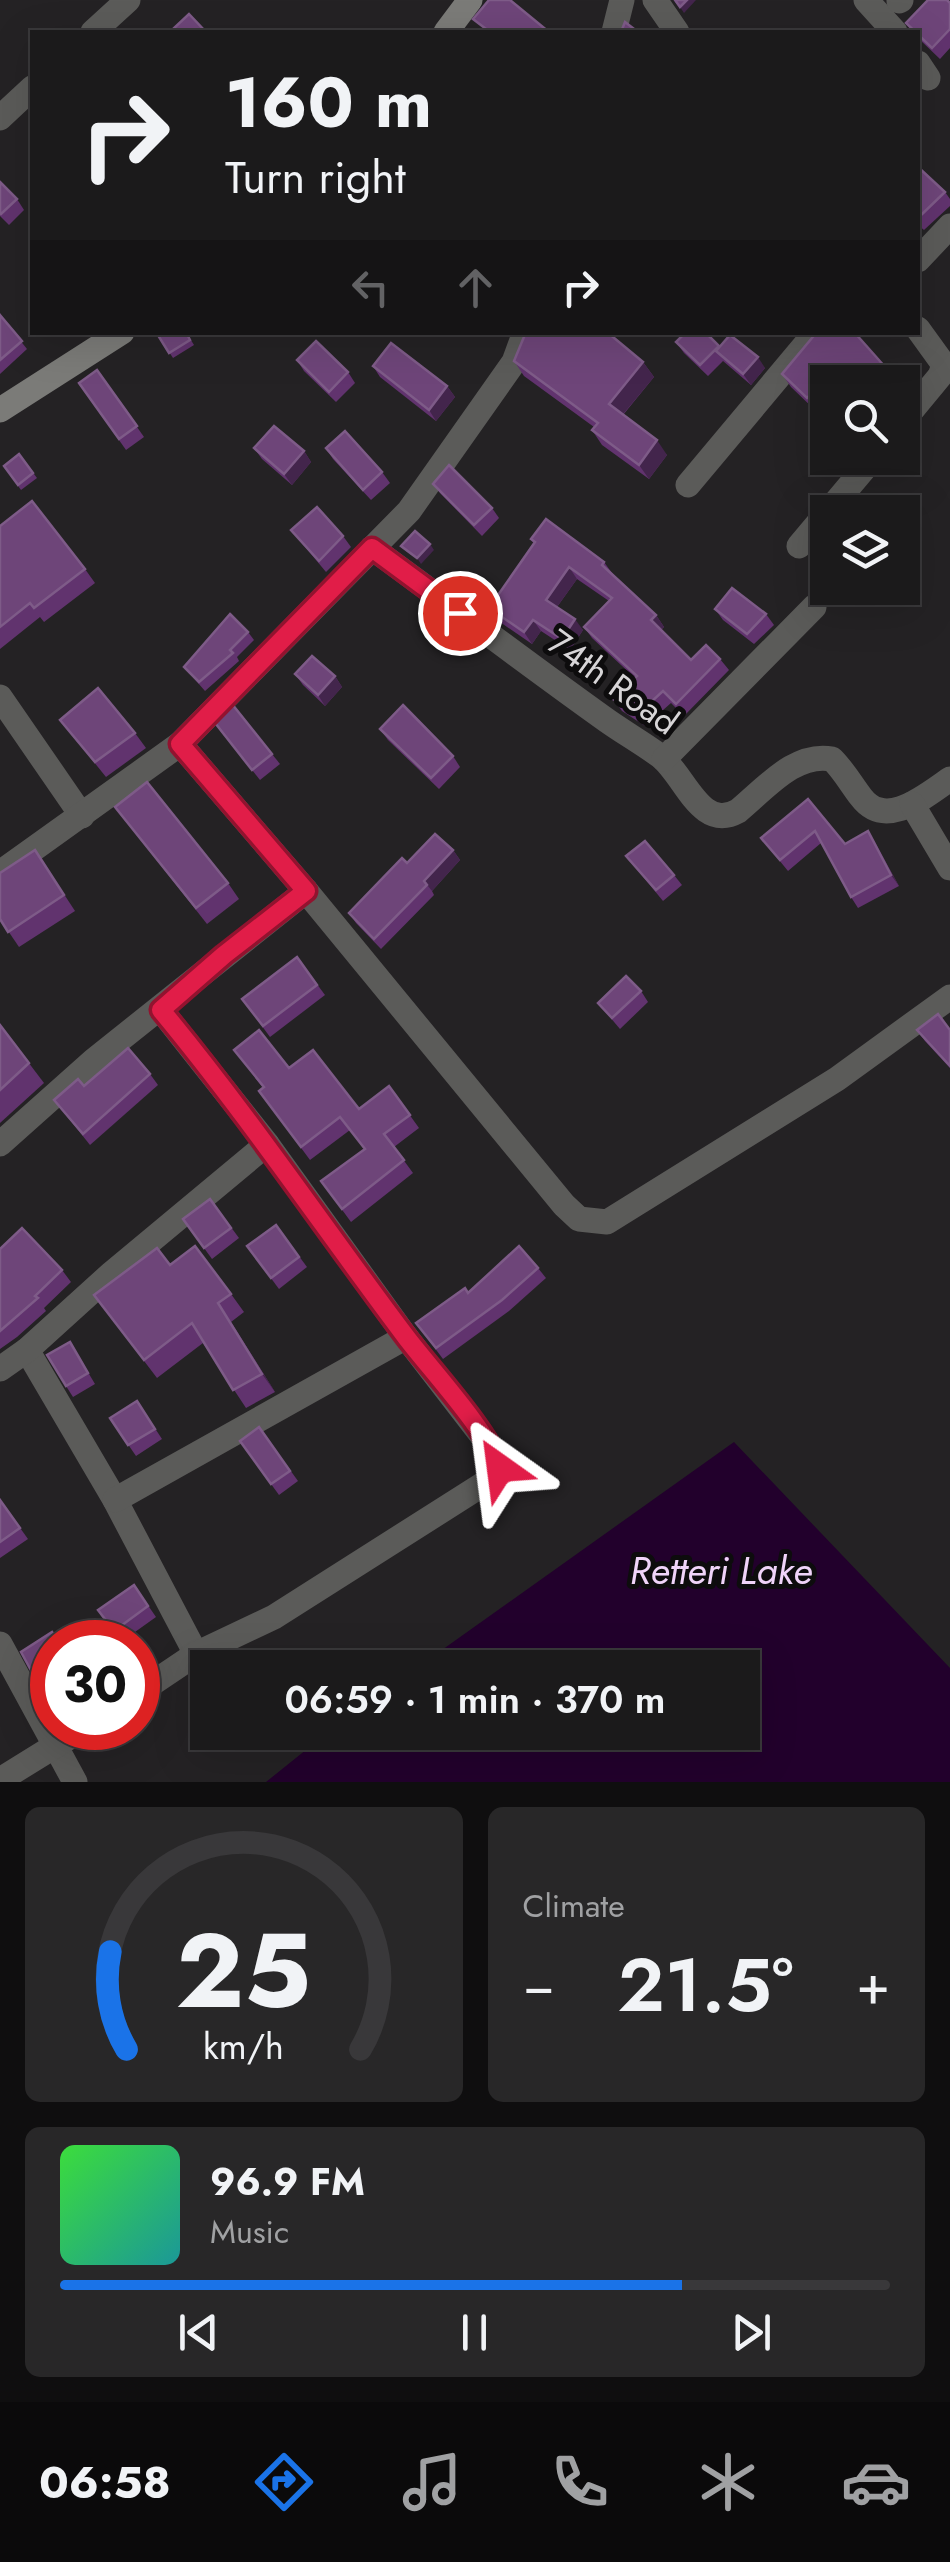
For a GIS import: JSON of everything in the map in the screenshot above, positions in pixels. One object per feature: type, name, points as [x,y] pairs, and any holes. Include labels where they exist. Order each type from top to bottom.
[{"type":"street","points":[[94,30],[128,0]]},
{"type":"street","points":[[448,30],[470,0]]},
{"type":"street","points":[[614,30],[622,0]]},
{"type":"street","points":[[655,0],[675,30]]},
{"type":"street","points":[[866,0],[893,30]]},
{"type":"street","points":[[0,118],[30,90]]},
{"type":"street","points":[[920,258],[950,226]]},
{"type":"street","points":[[920,332],[944,365],[920,400]]},
{"type":"street","points":[[0,410],[117,335]]},
{"type":"street","points":[[0,873],[180,744],[409,511],[490,399],[514,362],[524,335]]},
{"type":"street","points":[[688,485],[813,335]]},
{"type":"street","points":[[799,546],[859,475]]},
{"type":"street","name":"74th Road","points":[[372,548],[664,759],[700,806],[714,816],[728,817],[802,760],[817,756],[832,759],[873,810],[885,813],[912,804]]},
{"type":"street","points":[[664,759],[814,607]]},
{"type":"street","points":[[0,698],[82,816]]},
{"type":"street","points":[[180,744],[578,1219],[607,1222],[837,1079],[950,997]]},
{"type":"street","points":[[950,779],[912,804],[950,868]]},
{"type":"street","points":[[0,1144],[93,1062],[306,891]]},
{"type":"street","points":[[161,1010],[267,1144],[496,1456],[500,1468],[496,1476],[274,1617],[204,1650]]},
{"type":"street","points":[[0,1369],[28,1350],[112,1273],[267,1144]]},
{"type":"street","points":[[115,1500],[406,1337]]},
{"type":"street","points":[[28,1350],[115,1500],[194,1650]]},
{"type":"street","points":[[0,1644],[30,1699]]},
{"type":"street","points":[[160,1678],[190,1658]]},
{"type":"street","points":[[0,1780],[49,1750]]},
{"type":"street","points":[[58,1750],[75,1782]]},
{"type":"water","name":"Retteri Lake","points":[[734,1442],[950,1668],[950,1782],[266,1782],[306,1750],[760,1750],[760,1650],[442,1650]]},
{"type":"building","points":[[489,0],[510,0],[547,30],[487,30],[473,19]]},
{"type":"building","points":[[928,0],[950,3],[950,29],[932,48],[920,36],[920,30],[913,30],[906,23]]},
{"type":"building","points":[[189,14],[204,30],[174,30]]},
{"type":"building","points":[[920,169],[945,192],[920,216]]},
{"type":"building","points":[[0,182],[17,199],[1,214],[0,213]]},
{"type":"building","points":[[0,315],[22,341],[0,360]]},
{"type":"building","points":[[158,335],[188,335],[190,340],[169,353]]},
{"type":"building","points":[[525,335],[611,335],[643,362],[609,404],[657,440],[639,465],[592,430],[598,423],[514,361]]},
{"type":"building","points":[[683,335],[708,335],[719,346],[700,365],[676,342]]},
{"type":"building","points":[[730,335],[758,357],[743,374],[716,351]]},
{"type":"building","points":[[814,335],[857,335],[883,365],[810,365],[807,398],[782,374]]},
{"type":"building","points":[[316,341],[348,372],[329,392],[297,360]]},
{"type":"building","points":[[391,343],[447,386],[429,410],[373,366]]},
{"type":"building","points":[[97,370],[137,426],[119,439],[79,383]]},
{"type":"building","points":[[274,426],[304,451],[284,474],[254,448]]},
{"type":"building","points":[[345,431],[382,472],[363,490],[326,448]]},
{"type":"building","points":[[19,454],[33,473],[18,485],[4,466]]},
{"type":"building","points":[[449,465],[492,508],[474,525],[433,484]]},
{"type":"building","points":[[32,501],[85,569],[34,608],[30,603],[0,627],[0,526]]},
{"type":"building","points":[[317,507],[343,536],[319,561],[291,530]]},
{"type":"building","points":[[546,519],[604,562],[602,565],[656,615],[651,620],[691,660],[706,645],[720,659],[676,704],[663,691],[637,715],[613,699],[637,676],[584,627],[612,598],[569,567],[546,600],[575,619],[562,639],[533,620],[524,632],[489,608],[535,542],[531,539]]},
{"type":"building","points":[[415,531],[430,544],[417,558],[401,546]]},
{"type":"building","points":[[732,588],[766,614],[747,634],[715,609]]},
{"type":"building","points":[[230,614],[248,632],[230,650],[233,653],[199,682],[184,667]]},
{"type":"building","points":[[312,656],[335,676],[318,695],[295,674]]},
{"type":"building","points":[[98,688],[135,733],[95,762],[60,720]]},
{"type":"building","points":[[232,704],[272,754],[252,770],[212,719]]},
{"type":"building","points":[[403,705],[453,756],[431,778],[380,729]]},
{"type":"building","points":[[147,782],[228,883],[196,908],[115,807]]},
{"type":"building","points":[[808,799],[845,844],[868,831],[891,875],[851,897],[815,831],[780,860],[761,838]]},
{"type":"building","points":[[435,834],[453,850],[424,881],[427,885],[374,939],[349,913],[402,858],[407,863]]},
{"type":"building","points":[[645,841],[674,875],[656,890],[626,856]]},
{"type":"building","points":[[35,850],[64,895],[8,932],[0,919],[0,873]]},
{"type":"building","points":[[297,957],[317,985],[263,1026],[242,999]]},
{"type":"building","points":[[626,976],[641,991],[612,1018],[598,1003]]},
{"type":"building","points":[[938,1014],[950,1030],[950,1066],[917,1030]]},
{"type":"building","points":[[0,1025],[29,1063],[0,1090]]},
{"type":"building","points":[[259,1030],[289,1068],[313,1050],[359,1109],[389,1086],[410,1115],[384,1134],[404,1160],[342,1209],[321,1181],[365,1149],[340,1117],[301,1147],[259,1091],[264,1087],[234,1050]]},
{"type":"building","points":[[128,1048],[150,1074],[83,1134],[54,1100],[78,1079],[84,1086]]},
{"type":"building","points":[[210,1199],[231,1228],[204,1248],[183,1219]]},
{"type":"building","points":[[276,1225],[299,1257],[271,1278],[247,1246]]},
{"type":"building","points":[[22,1228],[62,1270],[35,1296],[38,1298],[0,1331],[0,1249]]},
{"type":"building","points":[[195,1246],[231,1294],[218,1303],[262,1374],[233,1390],[192,1323],[144,1360],[94,1295],[157,1248],[170,1265]]},
{"type":"building","points":[[519,1246],[538,1268],[436,1348],[416,1323],[465,1288],[468,1293]]},
{"type":"building","points":[[70,1342],[88,1373],[66,1386],[47,1355]]},
{"type":"building","points":[[137,1401],[155,1429],[128,1445],[110,1418]]},
{"type":"building","points":[[259,1427],[290,1471],[271,1484],[240,1441]]},
{"type":"building","points":[[0,1500],[20,1528],[0,1542]]},
{"type":"building","points":[[134,1585],[148,1606],[129,1620],[106,1620],[98,1610]]},
{"type":"building","points":[[30,1646],[30,1668],[21,1652]]},
{"type":"route","points":[[460,613],[372,548],[180,744],[306,891],[161,1010],[267,1144],[487,1442],[500,1468]]}]
